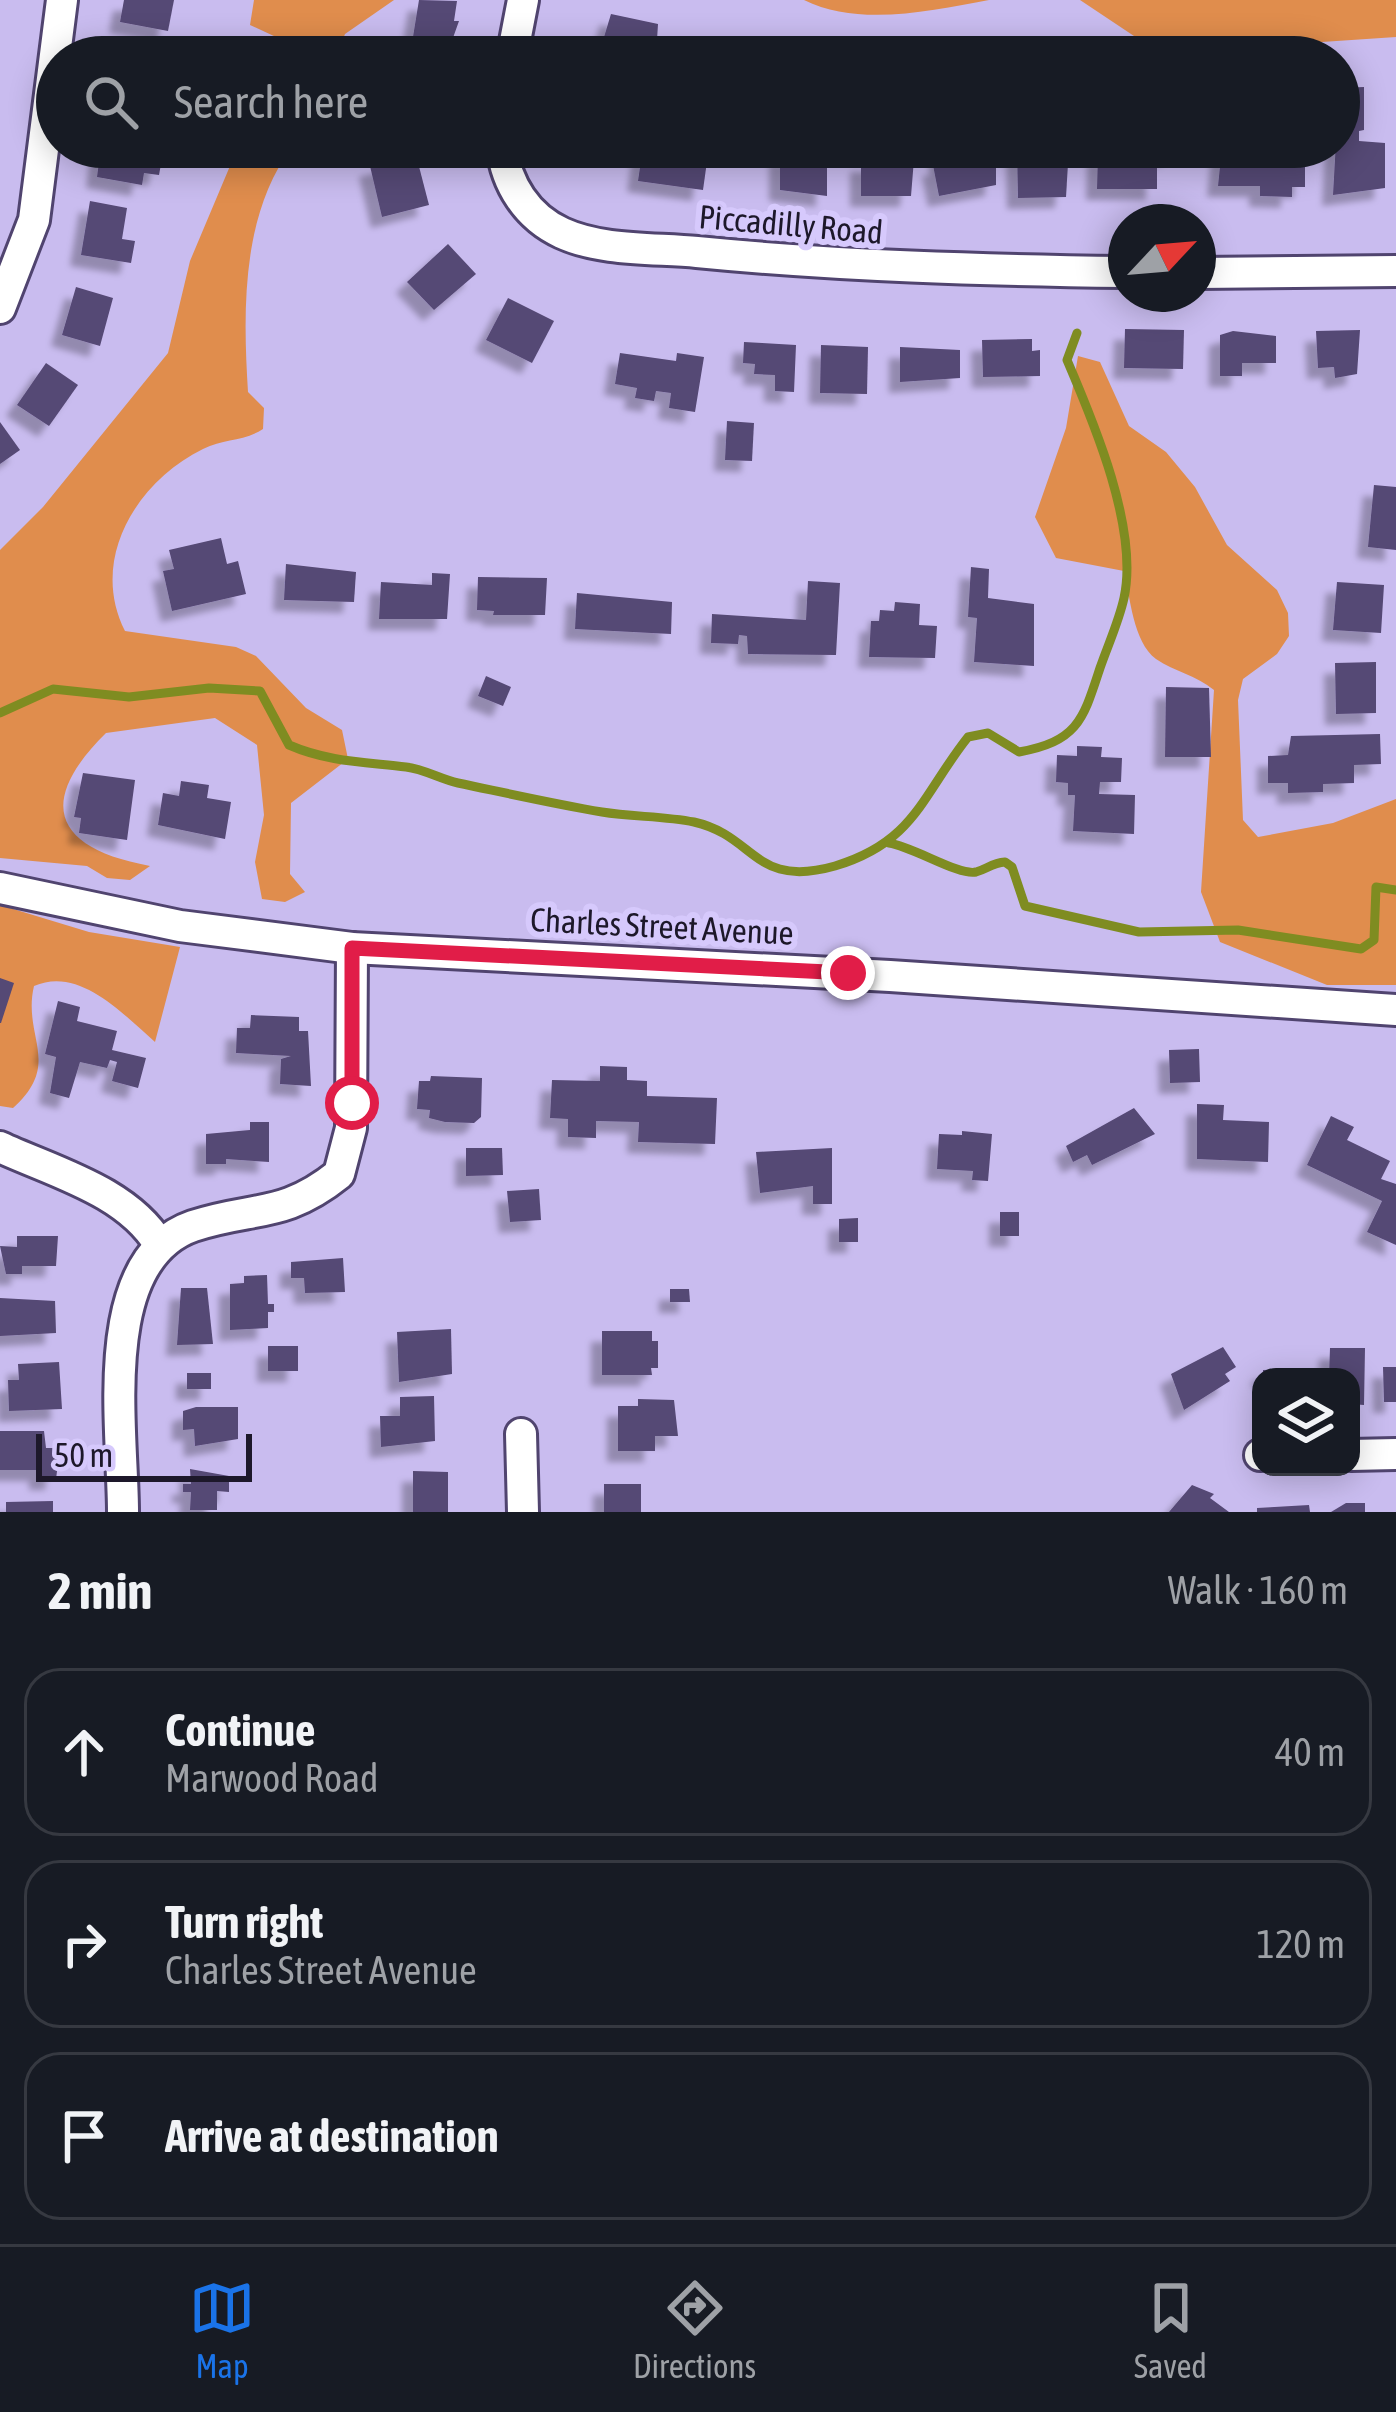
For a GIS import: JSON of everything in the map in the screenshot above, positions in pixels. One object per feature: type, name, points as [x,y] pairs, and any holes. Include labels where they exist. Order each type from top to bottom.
[{"type":"street","points":[[56,36],[62,0]]},
{"type":"street","points":[[516,36],[523,0]]},
{"type":"street","points":[[0,308],[34,220],[38,168]]},
{"type":"street","name":"Piccadilly Road","points":[[506,168],[528,208],[544,223],[588,242],[870,269],[1108,272]]},
{"type":"street","points":[[1216,273],[1396,271]]},
{"type":"street","name":"Charles Street Avenue","points":[[0,888],[180,926],[352,948],[890,976],[1396,1010]]},
{"type":"street","points":[[123,1512],[124,1320],[135,1282],[159,1244],[194,1226],[279,1210],[339,1174],[352,1115],[352,948]]},
{"type":"street","points":[[0,1147],[110,1197],[145,1220],[159,1244]]},
{"type":"street","points":[[521,1434],[524,1512]]},
{"type":"street","points":[[1360,1455],[1396,1454]]},
{"type":"shaded area","points":[[254,0],[394,0],[344,36],[274,36],[250,25]]},
{"type":"shaded area","points":[[804,0],[989,0],[871,15]]},
{"type":"shaded area","points":[[1080,0],[1396,0],[1396,37],[1134,36]]},
{"type":"shaded area","points":[[229,168],[279,168],[254,233],[246,297],[248,392],[264,408],[263,429],[203,449],[157,481],[125,526],[113,577],[115,604],[125,631],[236,647],[256,656],[306,708],[342,730],[348,759],[291,803],[290,874],[305,892],[285,902],[262,899],[255,862],[264,815],[257,745],[215,718],[106,733],[69,781],[63,802],[66,820],[76,835],[93,848],[150,866],[130,880],[107,878],[87,866],[0,858],[0,550],[43,507],[168,353],[190,261]]},
{"type":"shaded area","points":[[1078,356],[1100,362],[1129,426],[1166,452],[1195,487],[1227,545],[1277,590],[1288,613],[1289,636],[1277,654],[1243,679],[1238,700],[1243,820],[1258,837],[1333,823],[1396,799],[1396,985],[1327,985],[1220,942],[1201,892],[1214,690],[1148,651],[1134,618],[1124,571],[1056,558],[1035,517],[1066,428]]},
{"type":"shaded area","points":[[0,905],[89,932],[180,947],[155,1042],[114,1006],[83,987],[51,981],[34,986],[36,1077],[13,1108],[0,1106]]},
{"type":"building","points":[[124,0],[174,0],[168,31],[120,22]]},
{"type":"building","points":[[419,0],[457,1],[454,21],[459,21],[454,36],[413,36]]},
{"type":"building","points":[[611,14],[658,24],[657,36],[604,36]]},
{"type":"building","points":[[1360,87],[1364,87],[1364,130],[1360,131]]},
{"type":"building","points":[[1360,141],[1385,143],[1385,188],[1333,195],[1335,168],[1360,168]]},
{"type":"building","points":[[98,168],[160,168],[159,175],[144,173],[142,185],[97,177]]},
{"type":"building","points":[[370,168],[419,168],[429,205],[382,217]]},
{"type":"building","points":[[640,168],[706,168],[703,190],[638,181]]},
{"type":"building","points":[[780,168],[827,168],[827,196],[780,190]]},
{"type":"building","points":[[861,168],[913,168],[911,196],[861,196]]},
{"type":"building","points":[[934,168],[996,168],[996,185],[939,196]]},
{"type":"building","points":[[1017,168],[1068,168],[1066,197],[1018,198]]},
{"type":"building","points":[[1098,168],[1157,168],[1157,189],[1097,189]]},
{"type":"building","points":[[1220,168],[1305,168],[1305,187],[1292,187],[1292,197],[1260,196],[1260,186],[1218,186]]},
{"type":"building","points":[[90,201],[127,208],[122,239],[135,241],[131,263],[81,255]]},
{"type":"building","points":[[448,244],[476,274],[434,310],[407,282]]},
{"type":"building","points":[[76,287],[113,298],[100,346],[62,335]]},
{"type":"building","points":[[508,298],[554,321],[532,363],[486,340]]},
{"type":"building","points":[[1125,329],[1184,330],[1183,369],[1124,368]]},
{"type":"building","points":[[1360,330],[1357,374],[1335,378],[1334,367],[1318,368],[1316,331]]},
{"type":"building","points":[[1233,331],[1276,336],[1276,363],[1242,363],[1242,376],[1220,376],[1220,335]]},
{"type":"building","points":[[1032,339],[1032,351],[1040,350],[1040,376],[983,377],[982,340]]},
{"type":"building","points":[[744,342],[796,345],[794,392],[775,391],[775,375],[754,374],[755,364],[743,363]]},
{"type":"building","points":[[821,345],[868,347],[867,394],[820,393]]},
{"type":"building","points":[[900,347],[960,350],[960,378],[900,382]]},
{"type":"building","points":[[620,353],[676,361],[677,353],[704,357],[695,412],[669,408],[671,393],[656,391],[654,401],[635,398],[637,388],[615,384]]},
{"type":"building","points":[[46,363],[78,385],[49,426],[17,405]]},
{"type":"building","points":[[727,421],[754,423],[752,461],[725,460]]},
{"type":"building","points":[[0,422],[20,450],[0,464]]},
{"type":"building","points":[[1374,485],[1396,487],[1396,550],[1368,547]]},
{"type":"building","points":[[221,538],[227,564],[238,561],[246,594],[172,611],[163,571],[174,569],[169,550]]},
{"type":"building","points":[[286,564],[356,572],[354,602],[284,600]]},
{"type":"building","points":[[971,567],[989,569],[988,598],[1034,604],[1034,666],[974,662],[977,618],[968,617]]},
{"type":"building","points":[[432,573],[450,574],[447,619],[379,619],[381,582],[432,585]]},
{"type":"building","points":[[478,577],[547,578],[545,615],[493,615],[494,611],[477,610]]},
{"type":"building","points":[[808,581],[840,583],[836,655],[748,654],[747,636],[739,635],[738,644],[711,643],[712,614],[806,620]]},
{"type":"building","points":[[1337,582],[1384,585],[1381,633],[1333,630]]},
{"type":"building","points":[[577,593],[672,602],[671,634],[575,629]]},
{"type":"building","points":[[895,602],[920,604],[919,625],[937,626],[935,658],[869,657],[871,621],[879,621],[880,610],[894,611]]},
{"type":"building","points":[[1376,662],[1376,713],[1336,714],[1335,663]]},
{"type":"building","points":[[486,676],[511,687],[503,706],[478,696]]},
{"type":"building","points":[[1166,687],[1209,688],[1211,757],[1165,757]]},
{"type":"building","points":[[1380,734],[1381,764],[1354,765],[1354,783],[1323,784],[1323,792],[1288,793],[1288,783],[1268,783],[1268,756],[1288,755],[1291,736]]},
{"type":"building","points":[[1077,746],[1102,747],[1101,757],[1122,758],[1121,782],[1100,782],[1099,794],[1135,795],[1134,834],[1073,831],[1075,795],[1068,795],[1068,783],[1056,782],[1057,755],[1077,756]]},
{"type":"building","points":[[83,773],[135,780],[127,840],[79,833],[81,818],[74,817]]},
{"type":"building","points":[[181,781],[209,785],[207,798],[231,802],[225,839],[158,825],[163,793],[179,796]]},
{"type":"building","points":[[0,978],[14,983],[1,1023],[0,1023]]},
{"type":"building","points":[[58,1001],[80,1007],[77,1021],[117,1031],[112,1050],[146,1058],[138,1088],[112,1081],[117,1062],[110,1060],[107,1068],[80,1062],[69,1098],[50,1093],[56,1057],[45,1054]]},
{"type":"building","points":[[251,1015],[299,1017],[299,1031],[308,1031],[311,1086],[280,1084],[281,1059],[291,1056],[236,1053],[237,1028],[250,1028]]},
{"type":"building","points":[[1199,1049],[1200,1082],[1170,1083],[1169,1050]]},
{"type":"building","points":[[600,1066],[627,1067],[627,1080],[647,1081],[647,1096],[717,1098],[715,1144],[638,1142],[639,1122],[596,1121],[596,1138],[568,1137],[568,1119],[550,1118],[552,1080],[600,1081]]},
{"type":"building","points":[[431,1076],[482,1078],[481,1117],[474,1123],[445,1122],[429,1118],[430,1110],[417,1109],[419,1081],[430,1081]]},
{"type":"building","points":[[1197,1104],[1224,1105],[1223,1120],[1269,1122],[1268,1162],[1197,1159]]},
{"type":"building","points":[[1134,1108],[1155,1134],[1092,1165],[1087,1155],[1073,1162],[1066,1146]]},
{"type":"building","points":[[1331,1116],[1354,1127],[1347,1140],[1390,1161],[1381,1179],[1396,1184],[1396,1245],[1367,1232],[1382,1201],[1307,1165]]},
{"type":"building","points":[[250,1122],[269,1122],[269,1162],[226,1159],[226,1164],[206,1164],[206,1134],[250,1130]]},
{"type":"building","points":[[962,1131],[992,1134],[988,1181],[972,1180],[973,1171],[937,1169],[939,1134],[962,1135]]},
{"type":"building","points":[[466,1148],[502,1148],[503,1175],[466,1176]]},
{"type":"building","points":[[832,1148],[832,1204],[813,1204],[813,1186],[760,1193],[756,1152]]},
{"type":"building","points":[[539,1189],[541,1220],[510,1222],[507,1191]]},
{"type":"building","points":[[1000,1212],[1019,1212],[1019,1236],[1000,1236]]},
{"type":"building","points":[[858,1218],[858,1242],[839,1242],[839,1219]]},
{"type":"building","points":[[17,1236],[58,1236],[56,1266],[22,1266],[22,1274],[6,1274],[0,1246],[17,1247]]},
{"type":"building","points":[[343,1258],[345,1292],[305,1293],[304,1278],[291,1278],[291,1262]]},
{"type":"building","points":[[267,1275],[268,1304],[274,1304],[274,1312],[268,1312],[268,1328],[230,1330],[230,1284],[244,1283],[244,1276]]},
{"type":"building","points":[[181,1288],[207,1288],[213,1344],[177,1345]]},
{"type":"building","points":[[670,1289],[689,1289],[690,1302],[670,1302]]},
{"type":"building","points":[[0,1298],[55,1301],[56,1333],[0,1336]]},
{"type":"building","points":[[451,1329],[452,1374],[399,1382],[397,1332]]},
{"type":"building","points":[[602,1331],[652,1331],[652,1341],[658,1341],[658,1368],[651,1368],[652,1375],[602,1375]]},
{"type":"building","points":[[268,1346],[298,1346],[298,1371],[268,1371]]},
{"type":"building","points":[[1223,1347],[1236,1367],[1225,1374],[1230,1381],[1184,1410],[1171,1374]]},
{"type":"building","points":[[1330,1348],[1365,1348],[1364,1405],[1360,1405],[1360,1368],[1329,1368]]},
{"type":"building","points":[[59,1362],[62,1409],[9,1411],[8,1380],[19,1380],[18,1364]]},
{"type":"building","points":[[1383,1367],[1396,1367],[1396,1402],[1384,1402]]},
{"type":"building","points":[[187,1373],[211,1373],[211,1389],[187,1389]]},
{"type":"building","points":[[434,1396],[435,1441],[381,1447],[380,1416],[400,1416],[400,1397]]},
{"type":"building","points":[[638,1399],[674,1400],[678,1436],[655,1436],[655,1451],[618,1451],[618,1406],[638,1406]]},
{"type":"building","points":[[238,1407],[238,1439],[195,1446],[194,1429],[183,1430],[183,1411]]},
{"type":"building","points":[[0,1431],[44,1431],[46,1448],[60,1448],[56,1479],[40,1479],[40,1470],[0,1470]]},
{"type":"building","points":[[190,1469],[229,1476],[229,1492],[217,1491],[217,1510],[190,1510],[191,1492],[183,1492],[183,1484],[191,1484]]},
{"type":"building","points":[[413,1471],[448,1472],[448,1512],[413,1512]]},
{"type":"building","points":[[604,1484],[641,1484],[641,1512],[604,1512]]},
{"type":"building","points":[[1192,1485],[1214,1494],[1210,1498],[1229,1512],[1169,1512]]},
{"type":"building","points":[[53,1501],[53,1512],[6,1512],[6,1502]]},
{"type":"building","points":[[1346,1503],[1365,1503],[1365,1512],[1331,1512]]},
{"type":"building","points":[[1309,1505],[1310,1512],[1257,1512],[1257,1508]]},
{"type":"waterway","points":[[0,713],[53,689],[129,697],[209,688],[260,691],[289,745],[304,751],[413,768],[458,783],[584,809],[694,822],[788,871],[835,866],[862,856],[900,830],[968,737],[988,733],[1019,752],[1039,747],[1066,734],[1088,702],[1122,607],[1127,571],[1111,477],[1067,360],[1077,333]]},
{"type":"waterway","points":[[889,843],[968,872],[1005,862],[1012,867],[1025,906],[1139,932],[1238,930],[1361,949],[1374,940],[1376,887],[1396,890]]},
{"type":"route","points":[[352,1103],[352,948],[848,973]]}]
